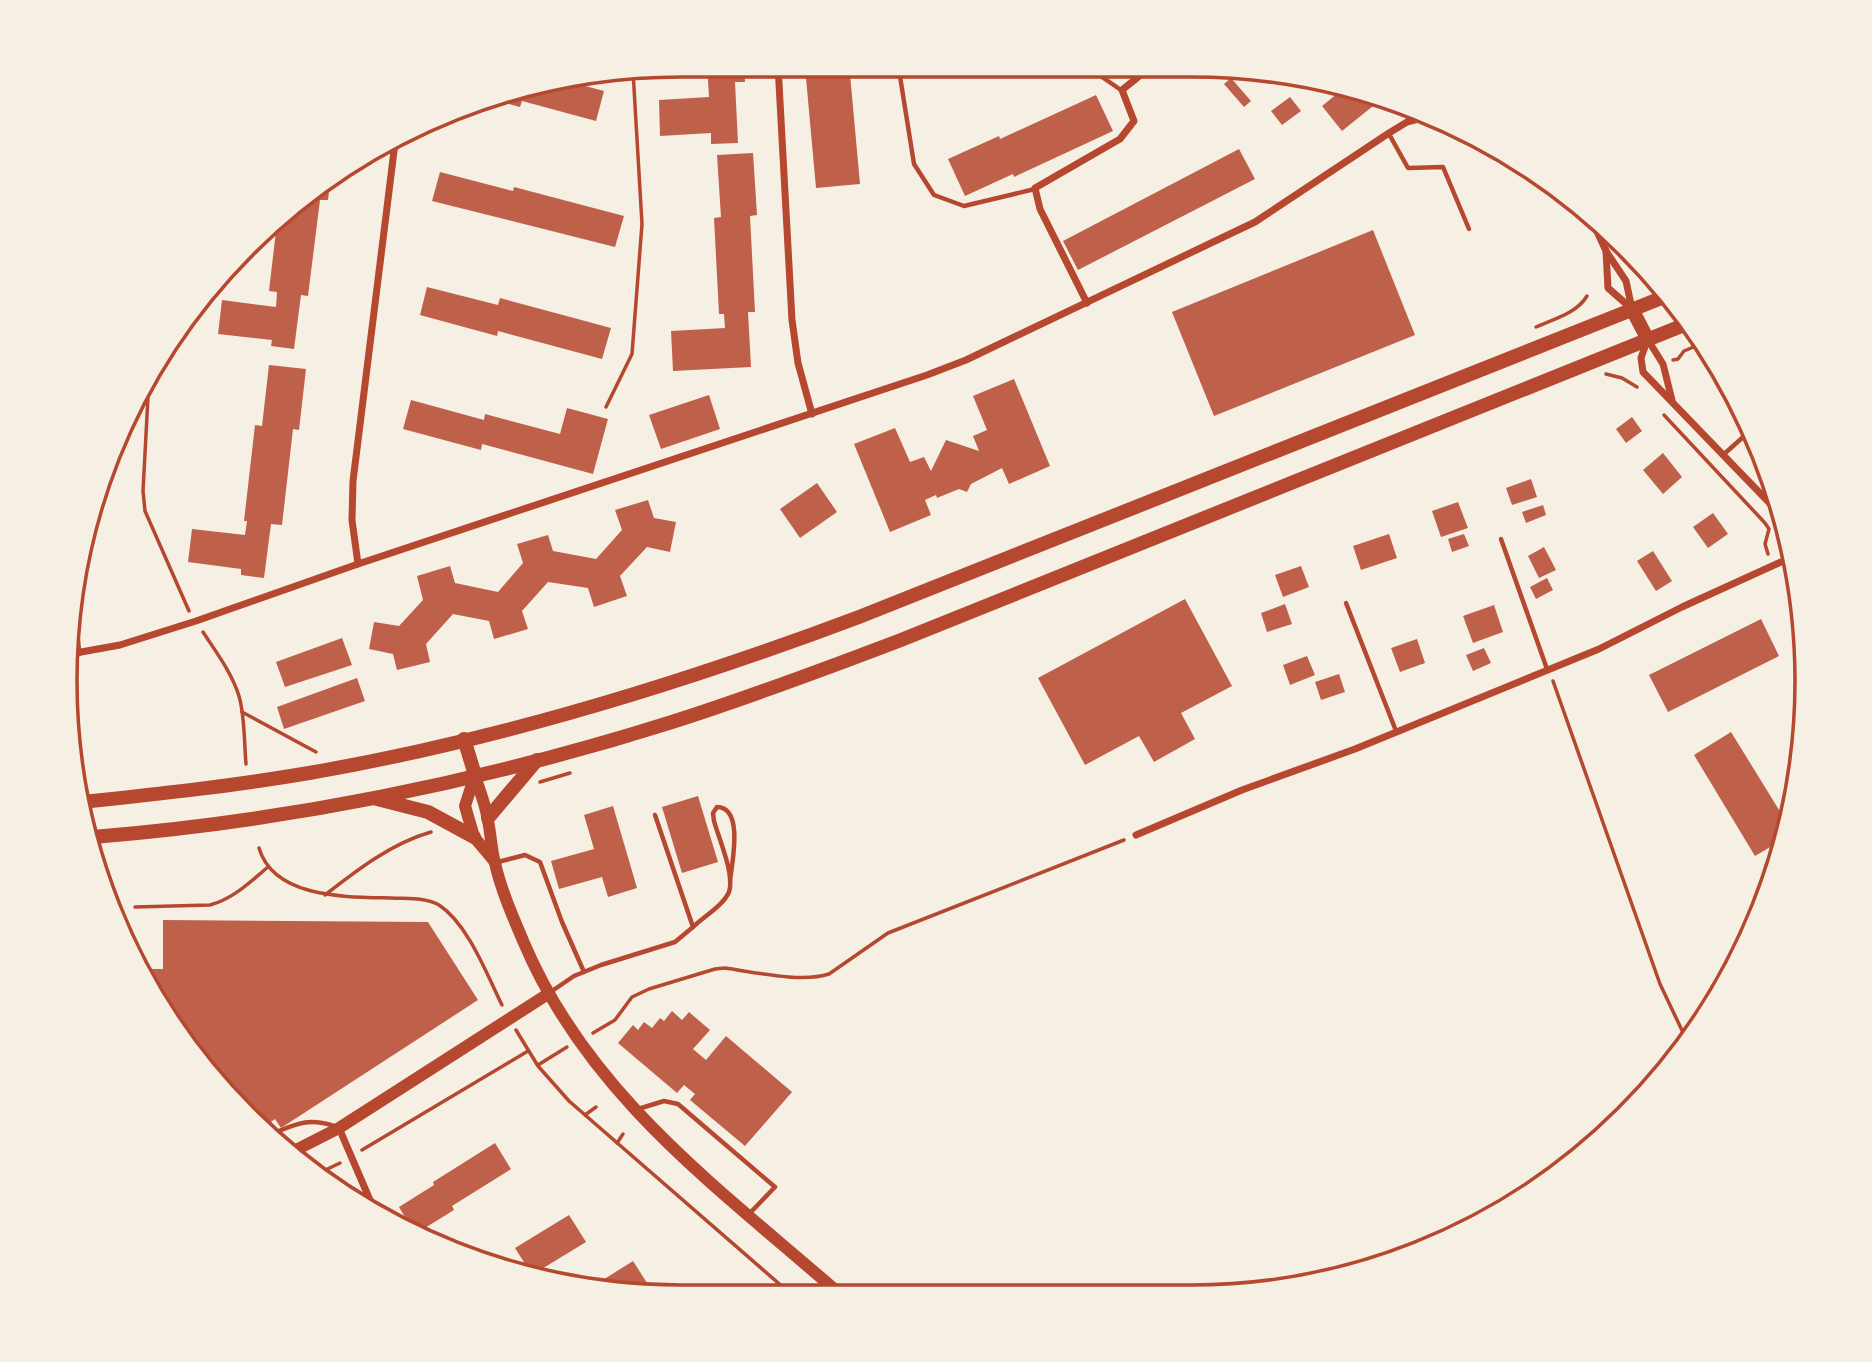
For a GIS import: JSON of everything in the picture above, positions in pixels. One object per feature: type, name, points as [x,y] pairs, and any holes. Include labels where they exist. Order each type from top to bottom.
[{"type":"highway","points":[[90,801],[211,788],[309,773],[464,739],[599,705],[755,656],[1659,299]]},
{"type":"highway","points":[[1632,310],[1648,340]]},
{"type":"highway","points":[[98,836],[212,824],[372,798],[537,760],[684,718],[901,640],[1680,327]]},
{"type":"highway","points":[[464,739],[475,775]]},
{"type":"highway","points":[[488,818],[537,760]]},
{"type":"highway","points":[[372,798],[434,814],[474,837]]},
{"type":"main road","points":[[475,775],[488,818],[495,863],[524,943],[548,994],[578,1041],[634,1111],[659,1136],[830,1285]]},
{"type":"main road","points":[[475,775],[465,806],[474,837],[495,863]]},
{"type":"main road","points":[[299,1148],[338,1128],[548,994]]},
{"type":"street","points":[[779,77],[792,320],[798,363],[811,414]]},
{"type":"street","points":[[1087,303],[1040,209],[1035,189],[1121,139],[1134,121],[1122,90],[1138,77]]},
{"type":"street","points":[[78,652],[120,645],[196,621],[966,360],[1255,222],[1389,133],[1414,120]]},
{"type":"street","points":[[358,564],[352,520],[353,481],[394,150]]},
{"type":"street","points":[[1599,236],[1605,251],[1626,281],[1632,310]]},
{"type":"street","points":[[1605,251],[1608,288],[1632,310]]},
{"type":"street","points":[[1648,340],[1641,358],[1643,372],[1767,500]]},
{"type":"street","points":[[1648,340],[1663,364],[1672,401]]},
{"type":"street","points":[[1136,835],[1242,790],[1397,732],[1599,649],[1682,607],[1783,561]]},
{"type":"street","points":[[338,1128],[369,1198]]},
{"type":"lane","points":[[900,77],[914,164],[934,195],[964,206],[1035,189]]},
{"type":"lane","points":[[1102,77],[1122,90]]},
{"type":"lane","points":[[1389,133],[1408,168],[1443,167],[1469,229]]},
{"type":"lane","points":[[1723,455],[1743,437]]},
{"type":"lane","points":[[1501,539],[1548,670]]},
{"type":"lane","points":[[1346,603],[1397,732]]},
{"type":"lane","points":[[548,994],[584,972],[675,942],[722,901],[728,893],[730,881],[734,827],[729,811],[717,807],[713,813],[714,821],[730,881]]},
{"type":"lane","points":[[655,816],[692,927]]},
{"type":"lane","points":[[495,863],[525,855],[540,862],[584,972]]},
{"type":"lane","points":[[634,1111],[664,1101],[678,1104],[775,1187],[749,1214]]},
{"type":"lane","points":[[279,1131],[316,1120],[338,1128]]},
{"type":"path","points":[[606,407],[632,354],[642,224],[633,79]]},
{"type":"path","points":[[1536,327],[1575,309],[1587,296]]},
{"type":"path","points":[[1601,371],[1631,382],[1640,389]]},
{"type":"path","points":[[148,397],[143,491],[145,511],[183,599],[238,693],[246,764]]},
{"type":"path","points":[[1657,408],[1765,523],[1769,529],[1766,551],[1777,564]]},
{"type":"path","points":[[1548,670],[1558,689],[1660,984],[1683,1032]]},
{"type":"path","points":[[242,712],[316,752]]},
{"type":"path","points":[[325,895],[389,850],[414,837],[438,830]]},
{"type":"path","points":[[538,1066],[615,1020],[632,997],[649,989],[724,968],[820,977],[829,974],[888,933],[1136,835]]},
{"type":"path","points":[[259,848],[268,867],[295,885],[325,895],[419,899],[442,907],[462,930],[509,1019],[551,1083],[584,1115],[781,1285]]},
{"type":"path","points":[[135,907],[220,903],[268,867]]},
{"type":"path","points":[[326,1169],[528,1051]]},
{"type":"path","points":[[584,1115],[596,1107]]},
{"type":"path","points":[[618,1143],[623,1134]]},
{"type":"building","points":[[708,77],[745,77],[745,82],[735,82],[738,143],[711,144],[711,133],[660,136],[659,100],[709,97]]},
{"type":"building","points":[[850,77],[860,184],[816,188],[806,78]]},
{"type":"building","points":[[1231,78],[1251,101],[1244,107],[1224,84]]},
{"type":"building","points":[[583,85],[604,91],[596,121],[522,101],[520,107],[507,103]]},
{"type":"building","points":[[1096,95],[1113,131],[1014,177],[1013,174],[965,196],[948,159],[999,136],[1000,139]]},
{"type":"building","points":[[1335,95],[1373,106],[1342,131],[1322,106]]},
{"type":"building","points":[[1290,97],[1301,111],[1282,125],[1271,111]]},
{"type":"building","points":[[1239,149],[1255,179],[1078,270],[1063,241]]},
{"type":"building","points":[[753,153],[757,215],[750,216],[755,312],[748,312],[751,367],[673,371],[671,331],[725,328],[724,314],[719,314],[714,218],[721,217],[717,155]]},
{"type":"building","points":[[440,172],[513,191],[514,187],[624,216],[615,247],[432,201]]},
{"type":"building","points":[[329,190],[328,200],[320,200],[308,296],[301,295],[294,349],[271,346],[272,340],[218,334],[222,300],[276,307],[277,292],[269,291],[276,234]]},
{"type":"building","points":[[1373,230],[1415,335],[1214,416],[1172,312]]},
{"type":"building","points":[[427,287],[498,305],[500,298],[611,328],[602,359],[498,331],[497,336],[420,315]]},
{"type":"building","points":[[269,365],[306,369],[299,430],[293,429],[282,525],[271,524],[264,578],[241,575],[241,569],[188,562],[192,529],[245,535],[247,521],[244,521],[255,425],[262,426]]},
{"type":"building","points":[[1014,379],[1050,466],[1009,484],[1002,468],[971,484],[967,492],[959,489],[937,498],[936,495],[925,500],[931,515],[890,532],[854,444],[895,428],[910,462],[924,457],[931,471],[946,440],[979,451],[973,436],[987,430],[973,396]]},
{"type":"building","points":[[709,395],[720,429],[661,449],[649,415]]},
{"type":"building","points":[[411,400],[484,420],[485,414],[560,434],[567,408],[608,419],[593,474],[482,444],[481,450],[403,429]]},
{"type":"building","points":[[1632,417],[1642,431],[1626,443],[1616,429]]},
{"type":"building","points":[[1663,453],[1682,477],[1663,494],[1643,470]]},
{"type":"building","points":[[1531,479],[1537,497],[1512,505],[1506,488]]},
{"type":"building","points":[[817,483],[837,512],[800,538],[780,509]]},
{"type":"building","points":[[648,500],[654,518],[676,522],[670,552],[647,547],[620,576],[627,596],[594,607],[588,588],[548,582],[522,611],[528,629],[494,639],[489,621],[453,614],[426,644],[430,662],[397,670],[393,654],[369,649],[374,622],[399,626],[423,600],[417,576],[450,566],[455,583],[498,592],[523,563],[517,544],[548,535],[553,551],[596,559],[622,530],[615,510]]},
{"type":"building","points":[[1458,502],[1468,528],[1441,537],[1432,511]]},
{"type":"building","points":[[1543,505],[1546,515],[1526,523],[1522,512]]},
{"type":"building","points":[[1713,513],[1728,534],[1708,548],[1693,527]]},
{"type":"building","points":[[1389,534],[1397,558],[1361,570],[1353,546]]},
{"type":"building","points":[[1464,534],[1469,546],[1452,552],[1448,539]]},
{"type":"building","points":[[1544,547],[1556,570],[1539,578],[1528,556]]},
{"type":"building","points":[[1653,551],[1672,581],[1656,591],[1637,561]]},
{"type":"building","points":[[1301,566],[1309,587],[1283,597],[1275,575]]},
{"type":"building","points":[[1547,578],[1553,590],[1536,599],[1530,587]]},
{"type":"building","points":[[1185,599],[1232,686],[1181,713],[1195,739],[1154,762],[1139,736],[1085,765],[1038,678]]},
{"type":"building","points":[[1285,604],[1292,624],[1267,632],[1261,613]]},
{"type":"building","points":[[1494,605],[1503,632],[1473,643],[1463,616]]},
{"type":"building","points":[[1761,619],[1779,656],[1668,712],[1649,675]]},
{"type":"building","points":[[342,638],[352,665],[285,687],[276,662]]},
{"type":"building","points":[[1417,639],[1425,663],[1400,672],[1391,648]]},
{"type":"building","points":[[1484,648],[1491,663],[1473,671],[1466,655]]},
{"type":"building","points":[[1307,656],[1315,675],[1290,685],[1283,665]]},
{"type":"building","points":[[1339,674],[1345,692],[1321,700],[1315,682]]},
{"type":"building","points":[[357,678],[365,701],[284,729],[277,707]]},
{"type":"building","points":[[1731,732],[1780,811],[1771,846],[1755,856],[1694,755]]},
{"type":"building","points":[[698,796],[718,862],[682,873],[662,807]]},
{"type":"building","points":[[613,806],[637,888],[608,897],[602,877],[559,889],[551,861],[594,849],[584,815]]},
{"type":"building","points":[[163,920],[428,922],[478,1000],[281,1128],[275,1119],[270,1123],[254,1108],[202,1049],[150,969],[163,969]]},
{"type":"building","points":[[672,1011],[682,1020],[689,1012],[710,1030],[693,1049],[706,1060],[726,1036],[792,1092],[745,1146],[690,1100],[695,1094],[684,1085],[677,1093],[618,1043],[633,1025],[638,1030],[644,1022],[652,1028],[660,1018],[664,1021]]},
{"type":"building","points":[[495,1143],[511,1169],[452,1206],[454,1210],[425,1228],[406,1219],[399,1207],[434,1185],[433,1182]]},
{"type":"building","points":[[569,1215],[586,1242],[543,1268],[525,1264],[515,1248]]},
{"type":"building","points":[[633,1261],[648,1284],[641,1284],[603,1280]]}]
